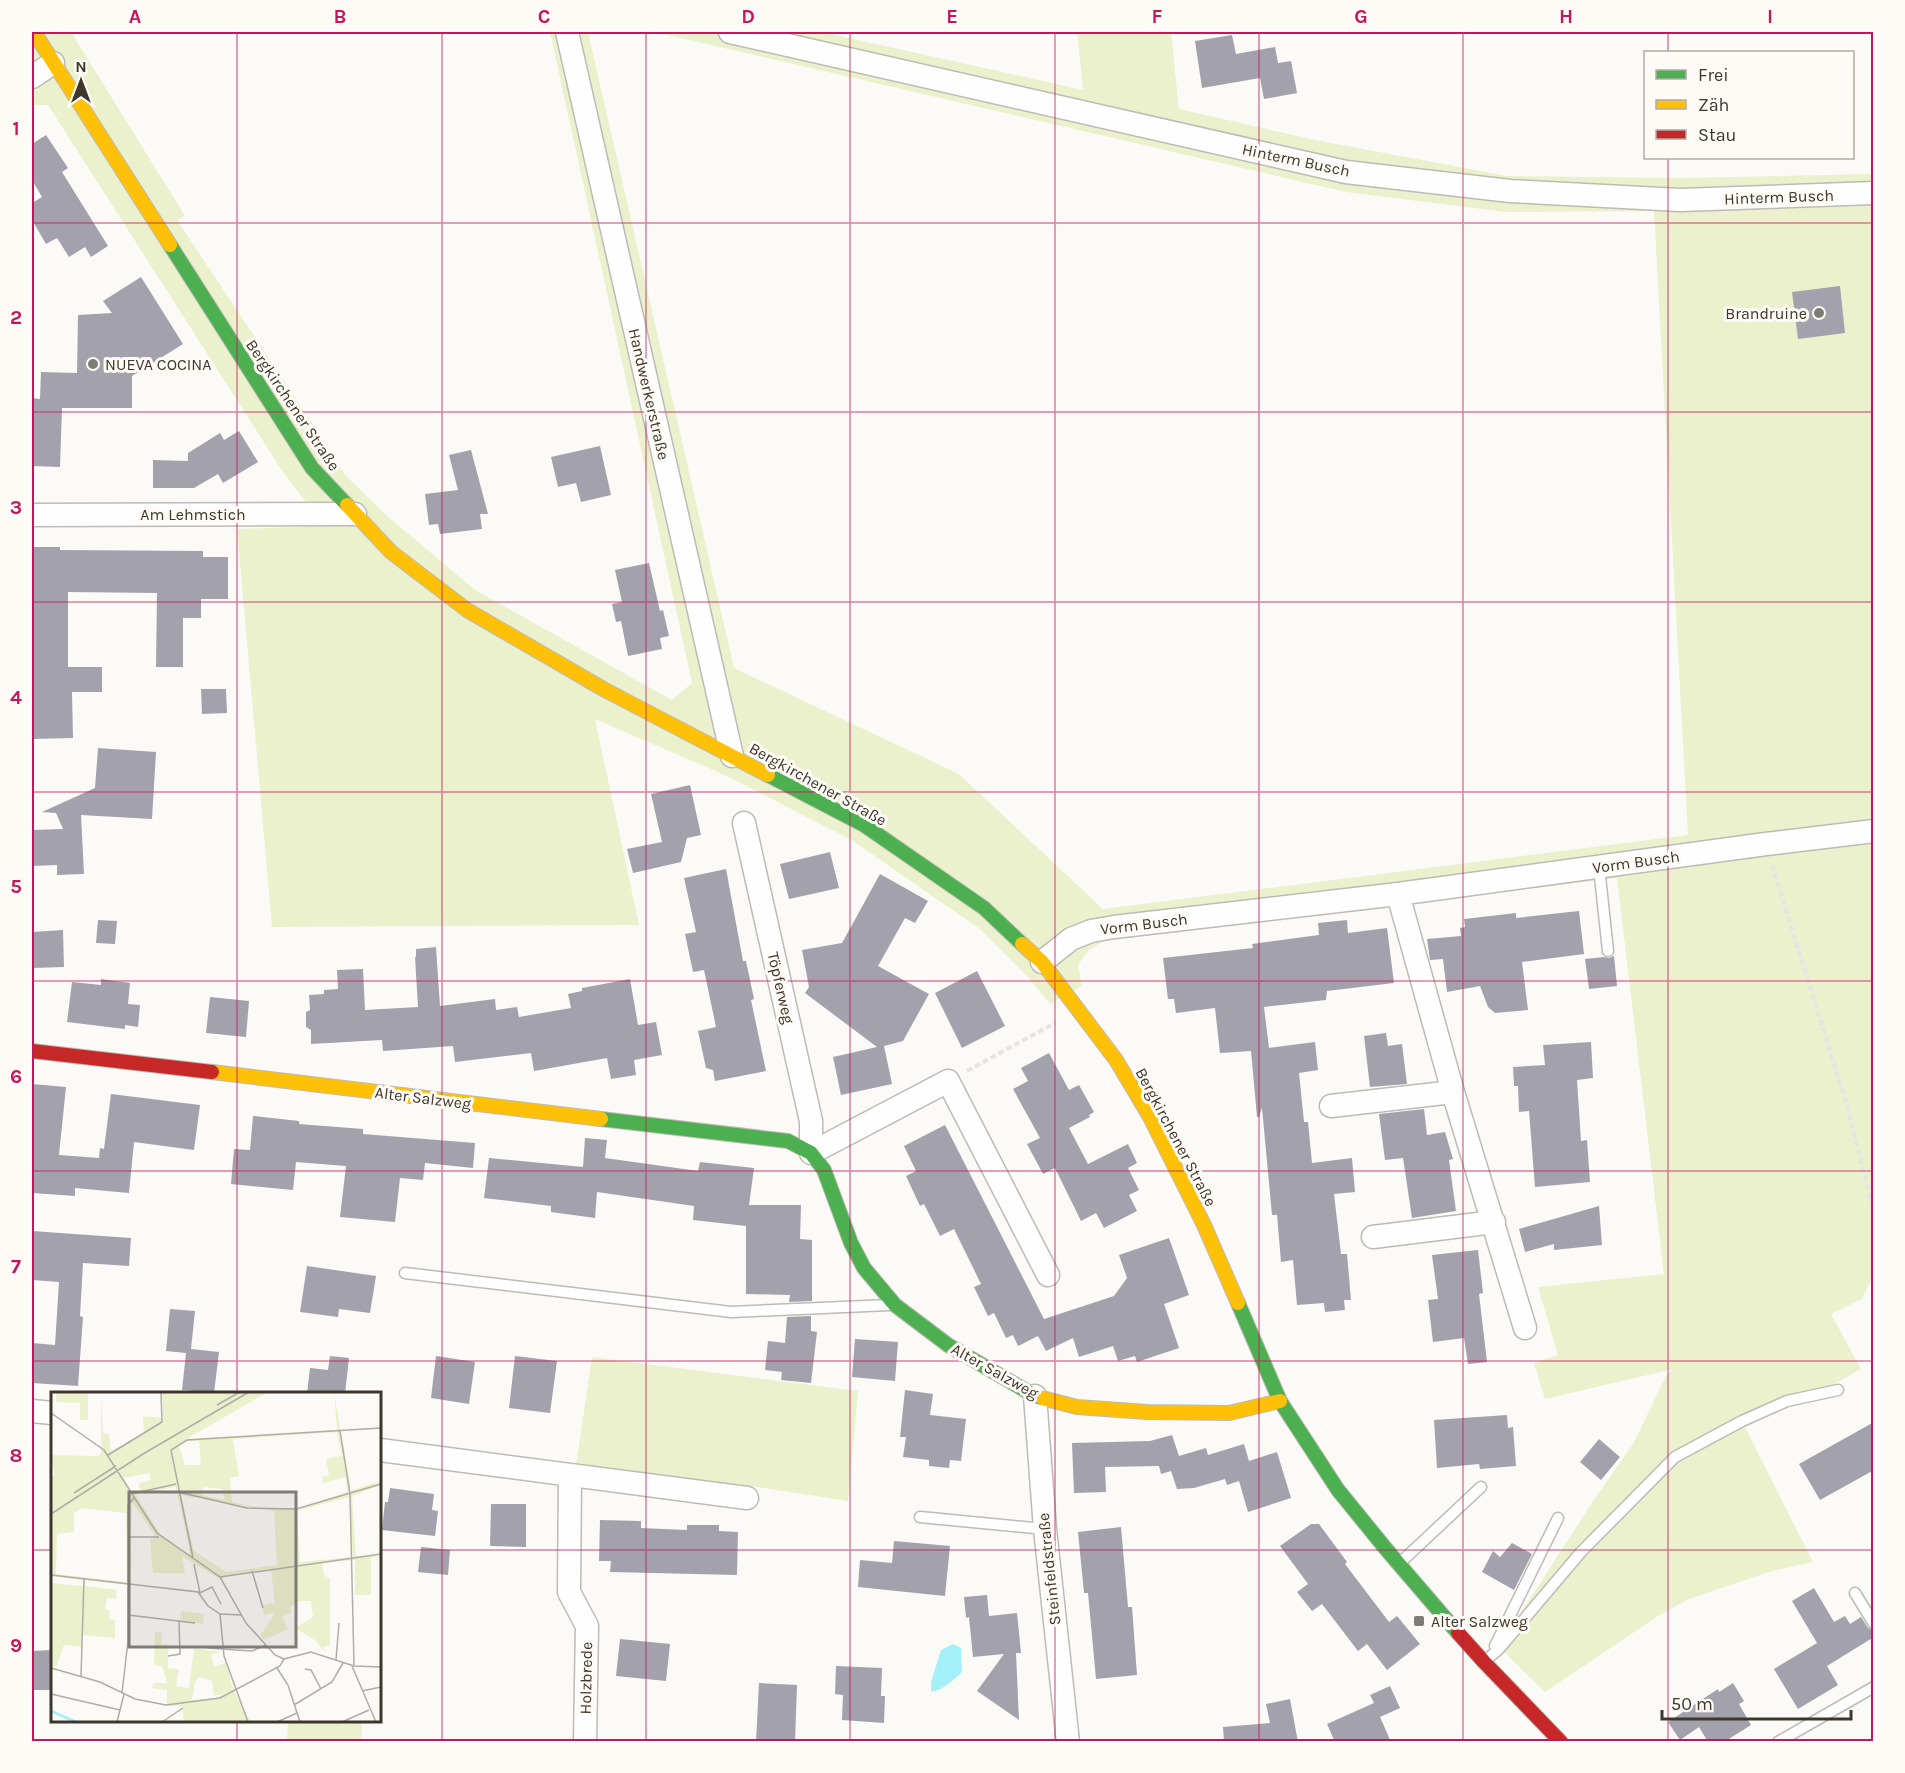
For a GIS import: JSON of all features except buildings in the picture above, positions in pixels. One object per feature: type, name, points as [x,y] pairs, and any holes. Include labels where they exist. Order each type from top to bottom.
[{"type":"street","name":"Bergkirchener Straße","points":[[34,32],[312,468],[391,552],[467,610],[605,690],[864,825],[984,908],[1042,962],[1116,1060],[1150,1117],[1204,1225],[1281,1401],[1338,1491],[1484,1662],[1561,1742]]},
{"type":"street","name":"Handwerkerstraße","points":[[567,32],[732,756]]},
{"type":"street","name":"Hinterm Busch","points":[[730,32],[1346,172],[1509,191],[1680,200],[1874,193]]},
{"type":"street","points":[[32,77],[53,63]]},
{"type":"street","name":"Am Lehmstich","points":[[32,515],[355,514]]},
{"type":"street","name":"Töpferweg","points":[[744,823],[811,1120],[811,1153]]},
{"type":"street","name":"Vorm Busch","points":[[1042,962],[1071,939],[1091,931],[1114,927],[1398,894],[1874,831]]},
{"type":"street","points":[[1398,894],[1453,1092],[1525,1328]]},
{"type":"street","name":"Alter Salzweg","points":[[32,1051],[788,1141],[811,1153],[824,1170],[851,1243],[864,1268],[895,1305],[948,1345],[1035,1396],[1077,1407],[1147,1412],[1229,1413],[1281,1401]]},
{"type":"street","points":[[811,1153],[948,1081],[1048,1275]]},
{"type":"street","points":[[1331,1106],[1453,1092]]},
{"type":"street","points":[[1373,1237],[1494,1222]]},
{"type":"street","name":"Steinfeldstraße","points":[[1035,1396],[1044,1529],[1068,1742]]},
{"type":"street","points":[[32,1411],[51,1413]]},
{"type":"street","points":[[381,1450],[747,1498]]},
{"type":"street","name":"Holzbrede","points":[[570,1475],[569,1592],[587,1626],[585,1742]]},
{"type":"lane","points":[[1599,867],[1608,951]]},
{"type":"lane","points":[[405,1273],[731,1312],[895,1305]]},
{"type":"lane","points":[[1484,1662],[1498,1650],[1581,1552],[1675,1457],[1742,1421],[1787,1401],[1838,1390]]},
{"type":"lane","points":[[1399,1563],[1481,1487]]},
{"type":"lane","points":[[920,1517],[1044,1529]]},
{"type":"lane","points":[[1495,1646],[1558,1518]]},
{"type":"lane","points":[[1855,1593],[1874,1624]]},
{"type":"lane","points":[[1778,1742],[1874,1687]]},
{"type":"path","points":[[1766,844],[1846,1102],[1874,1214]]},
{"type":"path","points":[[948,1081],[1080,1010]]},
{"type":"green space","points":[[32,32],[72,32],[185,216],[177,220],[345,475],[386,515],[475,590],[672,700],[692,683],[550,32],[588,32],[734,668],[959,774],[1103,909],[1688,835],[1654,211],[1506,212],[1346,192],[655,32],[822,32],[1083,90],[1077,32],[1171,32],[1179,109],[1315,140],[1507,176],[1681,178],[1873,174],[1873,1276],[1862,1299],[1831,1314],[1861,1369],[1745,1427],[1813,1562],[1772,1571],[1689,1599],[1658,1616],[1545,1692],[1499,1647],[1595,1498],[1633,1444],[1666,1376],[1673,1369],[1545,1399],[1534,1363],[1558,1355],[1538,1287],[1664,1274],[1617,878],[1104,941],[1089,950],[1078,965],[1082,986],[1050,1004],[1027,976],[980,929],[853,841],[729,777],[595,719],[639,925],[272,927],[237,529],[324,526],[281,469],[48,105],[32,105]]},
{"type":"green space","points":[[592,1357],[858,1391],[848,1501],[751,1486],[576,1465]]},
{"type":"green space","points":[[288,1722],[362,1722],[361,1741],[287,1741]]},
{"type":"water","points":[[953,1644],[961,1648],[962,1672],[944,1687],[931,1691],[931,1682],[941,1650]]},
{"type":"traffic: fast","points":[[170,245],[312,468],[347,505]]},
{"type":"traffic: fast","points":[[768,775],[864,825],[984,908],[1022,944]]},
{"type":"traffic: fast","points":[[601,1119],[788,1141],[811,1153],[824,1170],[851,1243],[864,1268],[895,1305],[948,1345],[1042,1398]]},
{"type":"traffic: fast","points":[[1238,1303],[1280,1401],[1338,1490],[1458,1633]]},
{"type":"traffic: slow","points":[[34,32],[170,245]]},
{"type":"traffic: slow","points":[[347,505],[391,552],[467,610],[605,690],[768,775]]},
{"type":"traffic: slow","points":[[1022,944],[1042,962],[1116,1060],[1150,1117],[1204,1225],[1238,1303]]},
{"type":"traffic: slow","points":[[212,1072],[601,1119]]},
{"type":"traffic: slow","points":[[1042,1398],[1077,1407],[1147,1412],[1229,1413],[1280,1401]]},
{"type":"traffic: jam","points":[[32,1051],[212,1072]]},
{"type":"traffic: jam","points":[[1458,1633],[1561,1742]]},
{"type":"place","name":"Brandruine","points":[[1819,313]]},
{"type":"place","name":"NUEVA COCINA","points":[[93,364]]},
{"type":"place","name":"Alter Salzweg","points":[[1419,1621]]}]
